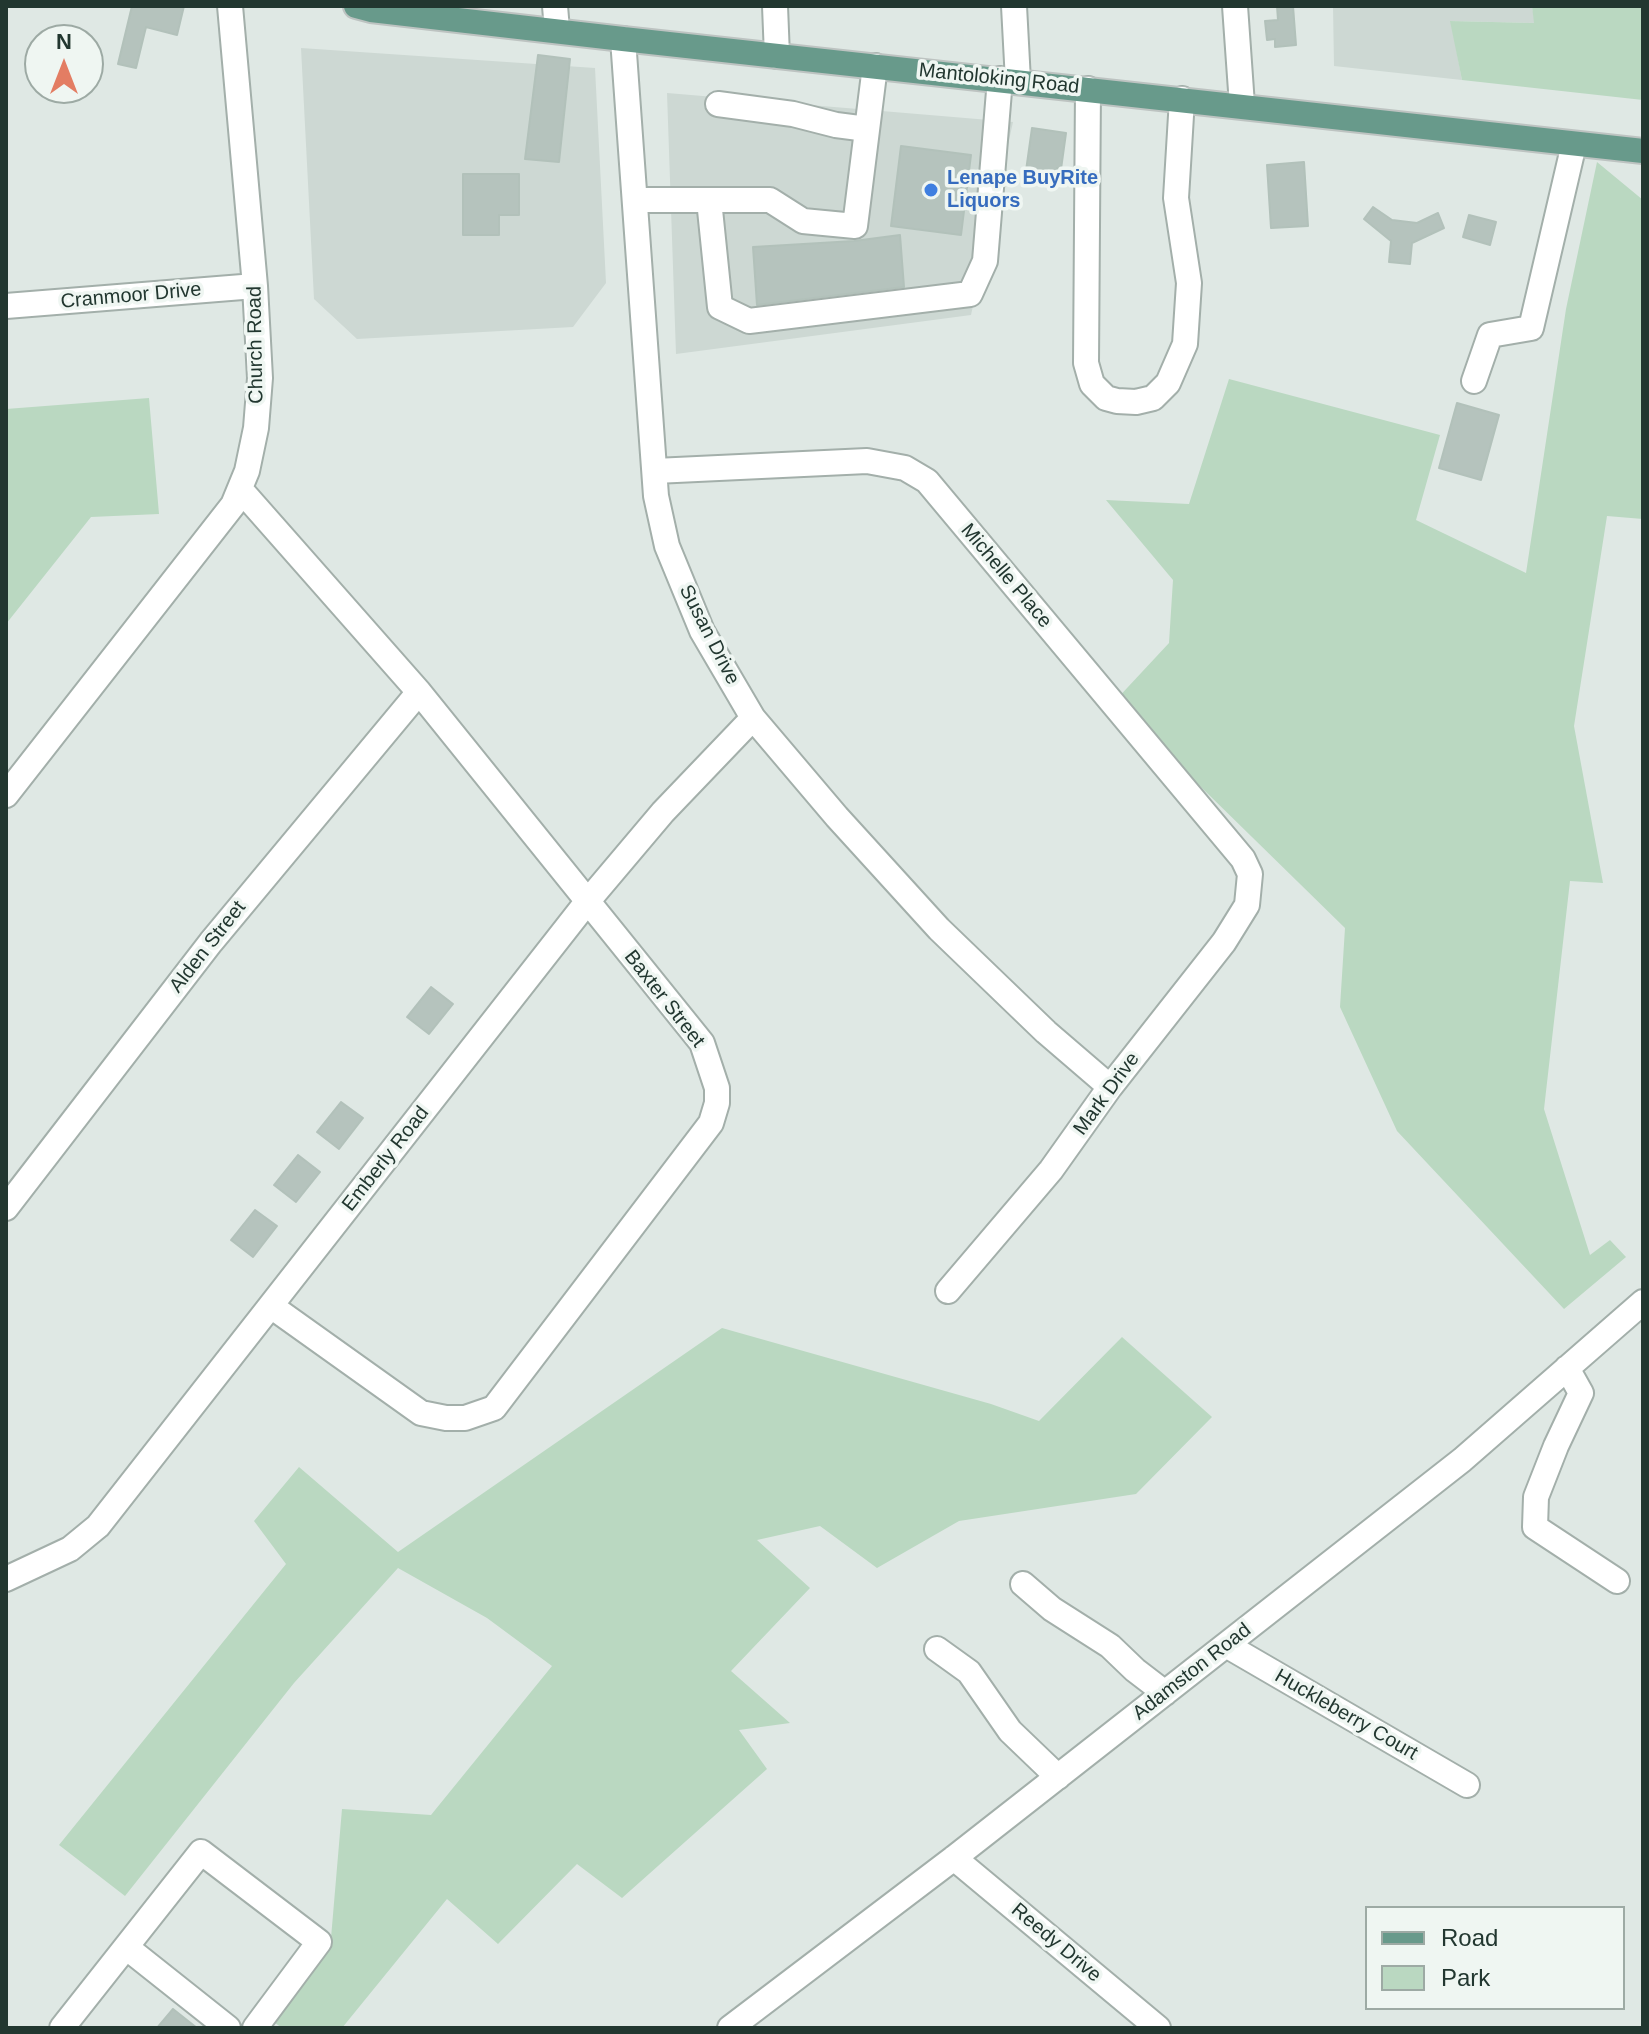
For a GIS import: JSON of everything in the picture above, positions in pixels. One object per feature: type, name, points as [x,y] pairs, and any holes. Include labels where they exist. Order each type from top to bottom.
[{"type":"main road","name":"Mantoloking Road","points":[[356,6],[371,10],[556,18],[623,39],[1643,151]]},
{"type":"street","name":"Church Road","points":[[6,795],[233,505],[247,471],[256,428],[260,378],[255,286],[230,6]]},
{"type":"street","points":[[775,6],[777,56]]},
{"type":"street","points":[[709,200],[720,307],[749,321],[970,294],[985,261],[995,143],[1009,80],[1014,6]]},
{"type":"street","points":[[1235,6],[1242,105]]},
{"type":"street","name":"Susan Drive","points":[[623,39],[656,496],[667,546],[702,631],[753,718],[837,817],[939,929],[1046,1032],[1110,1087]]},
{"type":"street","points":[[635,200],[770,200],[803,221],[855,226],[875,66]]},
{"type":"street","points":[[1088,89],[1086,363],[1092,384],[1106,398],[1117,401],[1136,402],[1153,398],[1168,383],[1185,344],[1189,283],[1176,198],[1182,99]]},
{"type":"street","points":[[718,104],[793,114],[867,129]]},
{"type":"street","points":[[1474,381],[1490,335],[1531,328],[1574,144]]},
{"type":"street","name":"Cranmoor Drive","points":[[6,306],[255,286]]},
{"type":"street","name":"Michelle Place","points":[[655,471],[867,461],[905,468],[927,481],[1243,859],[1250,874],[1248,888]]},
{"type":"street","name":"Baxter Street","points":[[240,489],[419,692],[702,1043],[717,1088],[717,1103],[711,1123],[494,1408],[465,1418],[421,1413],[271,1306]]},
{"type":"street","name":"Alden Street","points":[[6,1208],[211,942],[419,692]]},
{"type":"street","name":"Emberly Road","points":[[6,1579],[70,1549],[98,1526],[587,902],[663,812],[753,718]]},
{"type":"street","name":"Mark Drive","points":[[948,1291],[1051,1170],[1110,1087],[1224,942],[1247,905],[1248,888]]},
{"type":"street","name":"Adamston Road","points":[[730,2028],[954,1858],[1462,1460],[1641,1306]]},
{"type":"street","points":[[1567,1368],[1581,1393],[1536,1497],[1535,1527],[1617,1581]]},
{"type":"street","points":[[1023,1584],[1052,1609],[1110,1646],[1165,1693]]},
{"type":"street","name":"Huckleberry Court","points":[[1226,1645],[1467,1785]]},
{"type":"street","points":[[937,1649],[969,1672],[1010,1731],[1058,1777]]},
{"type":"street","points":[[62,2028],[201,1852],[319,1942],[255,2028]]},
{"type":"street","name":"Reedy Drive","points":[[954,1858],[1150,2026]]},
{"type":"street","points":[[126,1947],[228,2028]]},
{"type":"shaded area","points":[[1333,6],[1532,6],[1535,23],[1451,21],[1462,80],[1334,66]]},
{"type":"shaded area","points":[[301,48],[595,68],[606,283],[573,327],[357,339],[314,299]]},
{"type":"shaded area","points":[[667,93],[1013,122],[971,315],[676,354]]},
{"type":"green space","points":[[1532,6],[1643,6],[1643,100],[1462,80],[1450,21],[1534,23]]},
{"type":"green space","points":[[1597,162],[1643,200],[1643,519],[1607,516],[1574,726],[1603,883],[1570,881],[1544,1109],[1590,1255],[1610,1240],[1626,1257],[1564,1309],[1397,1131],[1340,1007],[1345,928],[1114,702],[1169,643],[1173,580],[1106,500],[1189,504],[1229,379],[1440,435],[1416,520],[1526,573],[1566,309]]},
{"type":"green space","points":[[149,398],[159,514],[91,517],[6,624],[6,409]]},
{"type":"green space","points":[[722,1328],[991,1404],[1039,1421],[1122,1337],[1212,1417],[1136,1494],[959,1521],[877,1568],[820,1526],[757,1540],[810,1588],[731,1671],[790,1723],[739,1730],[767,1769],[622,1898],[577,1864],[498,1944],[447,1899],[342,2028],[282,2028],[271,2020],[331,1938],[342,1809],[431,1815],[552,1666],[487,1618],[398,1568],[294,1683],[125,1896],[59,1845],[286,1564],[254,1521],[299,1467],[398,1552]]},
{"type":"building","points":[[132,6],[184,6],[177,35],[146,27],[136,68],[118,64]]},
{"type":"building","points":[[1277,6],[1293,6],[1296,45],[1275,47],[1275,39],[1267,40],[1265,21],[1278,20]]},
{"type":"building","points":[[538,55],[570,59],[559,162],[525,159]]},
{"type":"building","points":[[1032,128],[1066,133],[1061,169],[1057,168],[1055,182],[1025,178]]},
{"type":"building","name":"Lenape BuyRite Liquors","points":[[901,146],[971,155],[961,235],[891,226]]},
{"type":"building","points":[[1304,162],[1308,226],[1271,228],[1267,165]]},
{"type":"building","points":[[463,174],[519,174],[519,215],[499,215],[499,235],[463,235]]},
{"type":"building","points":[[1373,207],[1392,220],[1417,223],[1438,213],[1444,228],[1412,243],[1410,264],[1389,262],[1391,241],[1364,219]]},
{"type":"building","points":[[1469,215],[1496,222],[1490,245],[1463,237]]},
{"type":"building","points":[[900,235],[904,287],[757,305],[753,247]]},
{"type":"building","points":[[1457,403],[1499,415],[1481,480],[1439,468]]},
{"type":"building","points":[[431,987],[453,1004],[429,1034],[407,1017]]},
{"type":"building","points":[[341,1102],[363,1118],[339,1149],[317,1132]]},
{"type":"building","points":[[298,1155],[320,1172],[296,1202],[274,1185]]},
{"type":"building","points":[[255,1210],[277,1226],[253,1257],[231,1240]]},
{"type":"building","points":[[173,2009],[197,2028],[157,2028]]},
{"type":"place","name":"Lenape BuyRite Liquors","points":[[931,190]]}]
